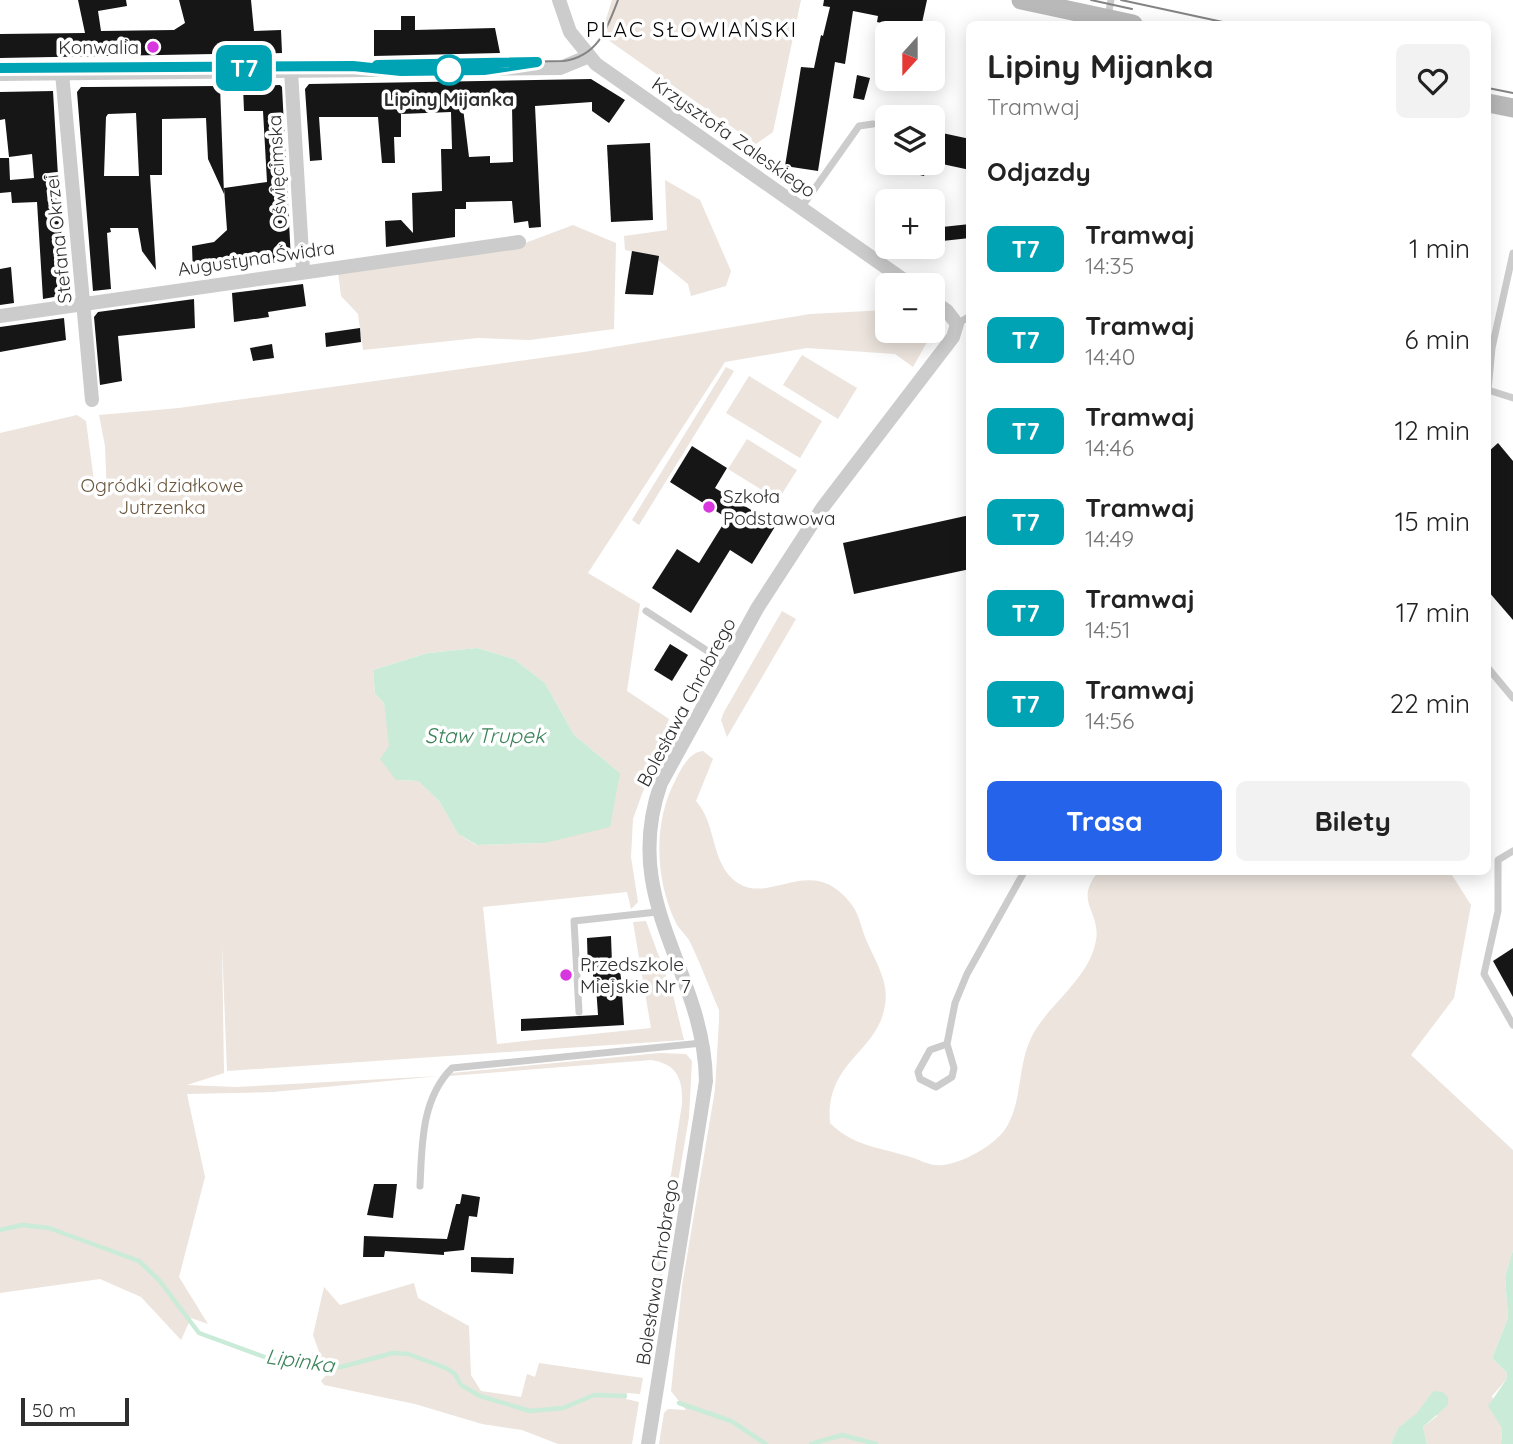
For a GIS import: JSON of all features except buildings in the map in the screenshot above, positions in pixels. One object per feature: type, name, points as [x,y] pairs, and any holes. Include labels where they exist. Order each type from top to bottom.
[{"type":"street","name":"Krzysztofa Zaleskiego","points":[[559,0],[570,32],[587,57],[894,273]]},
{"type":"street","points":[[1021,0],[1108,14],[1126,21]]},
{"type":"street","points":[[0,74],[560,68],[587,57]]},
{"type":"street","name":"Oświęcimska","points":[[291,71],[303,270]]},
{"type":"street","name":"Stefana Okrzei","points":[[62,74],[92,400]]},
{"type":"street","points":[[1491,104],[1513,108]]},
{"type":"street","name":"Augustyna Świdra","points":[[0,316],[303,270],[519,242]]},
{"type":"street","points":[[945,310],[963,320]]},
{"type":"street","name":"Bolesława Chrobrego","points":[[648,1444],[704,1103],[703,1043],[689,992],[657,912],[647,852],[655,802],[661,783],[726,663],[823,507],[915,391],[963,320]]},
{"type":"lane","points":[[801,208],[859,126],[873,124]]},
{"type":"lane","points":[[1491,358],[1513,253]]},
{"type":"lane","points":[[1491,391],[1513,398]]},
{"type":"lane","points":[[646,611],[726,663]]},
{"type":"lane","points":[[1491,672],[1513,698]]},
{"type":"lane","points":[[1513,851],[1498,860],[1498,911],[1484,974],[1513,1025]]},
{"type":"lane","points":[[947,1044],[940,1044],[930,1051],[918,1072],[920,1079],[936,1087],[952,1077],[954,1068],[947,1044],[955,1003],[967,974],[1022,875]]},
{"type":"lane","points":[[579,1012],[574,921],[657,912]]},
{"type":"lane","points":[[420,1186],[427,1113],[440,1080],[452,1068],[703,1043]]},
{"type":"green space","points":[[612,0],[801,0],[773,132],[756,144],[601,35]]},
{"type":"green space","points":[[665,180],[700,200],[731,271],[726,286],[691,296],[688,284],[653,256],[625,250],[624,236],[667,230]]},
{"type":"green space","points":[[573,225],[616,243],[614,329],[530,340],[478,338],[363,350],[358,314],[341,296],[338,272],[520,245]]},
{"type":"green space","name":"Ogródki działkowe Jutrzenka","points":[[875,311],[875,343],[926,343],[913,367],[895,354],[807,348],[725,362],[588,573],[640,604],[627,691],[669,719],[633,819],[631,857],[638,902],[631,909],[627,892],[483,907],[497,1044],[651,1028],[633,922],[646,921],[673,995],[684,1040],[227,1071],[222,943],[224,1073],[187,1085],[236,1087],[439,1076],[273,1092],[187,1094],[205,1177],[179,1277],[208,1324],[191,1318],[181,1340],[141,1297],[100,1279],[0,1293],[0,433],[77,415],[86,421],[96,496],[107,496],[105,446],[99,415],[179,408],[584,352],[810,314]],"holes":[[[477,648],[514,659],[545,683],[574,735],[620,773],[545,843],[476,845],[458,834],[439,801],[418,781],[396,780],[384,703],[375,694],[373,670],[428,653]]]},
{"type":"green space","points":[[802,355],[857,388],[838,419],[783,385]]},
{"type":"green space","points":[[726,367],[734,371],[639,525],[632,520]]},
{"type":"green space","points":[[749,376],[822,421],[800,458],[726,413]]},
{"type":"green space","points":[[747,439],[797,470],[778,500],[728,469]]},
{"type":"green space","points":[[782,611],[796,619],[727,737],[721,720],[724,712]]},
{"type":"green space","points":[[703,751],[713,759],[696,801],[703,810],[717,853],[727,873],[748,888],[806,880],[821,882],[837,889],[855,909],[881,974],[886,997],[880,1021],[873,1035],[843,1071],[836,1085],[831,1102],[830,1123],[857,1141],[934,1165],[951,1164],[969,1157],[987,1147],[1006,1128],[1015,1106],[1024,1059],[1032,1036],[1084,970],[1095,945],[1096,924],[1088,892],[1096,875],[1452,875],[1471,905],[1454,998],[1411,1055],[1513,1150],[1513,1250],[1505,1277],[1508,1318],[1492,1358],[1507,1373],[1506,1380],[1492,1396],[1502,1428],[1501,1444],[1427,1444],[1423,1427],[1437,1416],[1433,1391],[1417,1414],[1398,1428],[1391,1444],[659,1444],[664,1413],[668,1409],[686,1410],[671,1391],[682,1286],[715,1090],[719,1021],[719,1010],[697,957],[669,906],[659,852],[668,797],[683,766],[698,752]]},
{"type":"green space","points":[[660,1053],[686,1054],[692,1061],[689,1117],[655,1317],[649,1316],[682,1104],[680,1081],[673,1069],[651,1060],[449,1076],[452,1073]]},
{"type":"green space","points":[[414,1283],[418,1298],[469,1326],[471,1375],[481,1391],[521,1397],[527,1374],[535,1377],[539,1363],[643,1378],[640,1394],[627,1393],[626,1399],[639,1402],[632,1444],[558,1444],[522,1430],[482,1424],[415,1404],[324,1385],[321,1381],[327,1374],[313,1335],[324,1287],[340,1305]]},
{"type":"water","name":"Staw Trupek","points":[[477,648],[514,659],[545,683],[574,735],[620,773],[610,827],[545,843],[477,845],[458,834],[439,801],[418,781],[396,780],[380,759],[389,746],[384,703],[375,694],[373,670],[428,653]]},
{"type":"water","points":[[1513,1250],[1513,1444],[1501,1444],[1502,1428],[1488,1406],[1506,1380],[1507,1373],[1492,1358],[1508,1318],[1505,1277]]},
{"type":"water","points":[[1433,1391],[1443,1392],[1448,1397],[1448,1405],[1423,1427],[1427,1444],[1391,1444],[1398,1428],[1417,1413]]},
{"type":"waterway","name":"Lipinka","points":[[0,1230],[22,1225],[49,1228],[139,1261],[159,1280],[199,1333],[270,1359],[309,1366],[341,1367],[393,1353],[408,1354],[446,1368],[455,1374],[461,1385],[480,1396],[530,1411],[563,1408],[594,1395],[625,1396]]},
{"type":"waterway","name":"Lipinka","points":[[679,1403],[731,1421],[766,1444]]},
{"type":"waterway","name":"Lipinka","points":[[811,1444],[842,1435],[876,1444]]},
{"type":"tram line","points":[[0,68],[152,69],[564,61],[585,53],[600,40],[618,0]]},
{"type":"tram line","points":[[1091,0],[1132,9]]},
{"type":"tram line","points":[[1121,0],[1218,21]]},
{"type":"tram line","name":"T7","points":[[0,68],[353,66],[401,71],[484,70],[537,62],[377,65]]},
{"type":"tram line","points":[[1491,89],[1513,93]]},
{"type":"place","name":"Konwalia","points":[[153,47]]},
{"type":"place","name":"Lipiny Mijanka","points":[[449,70]]},
{"type":"place","name":"Szkoła Podstawowa","points":[[709,507]]},
{"type":"place","name":"Przedszkole Miejskie Nr 7","points":[[566,975]]},
{"type":"district","name":"PLAC SŁOWIAŃSKI","points":[[692,29]]}]
